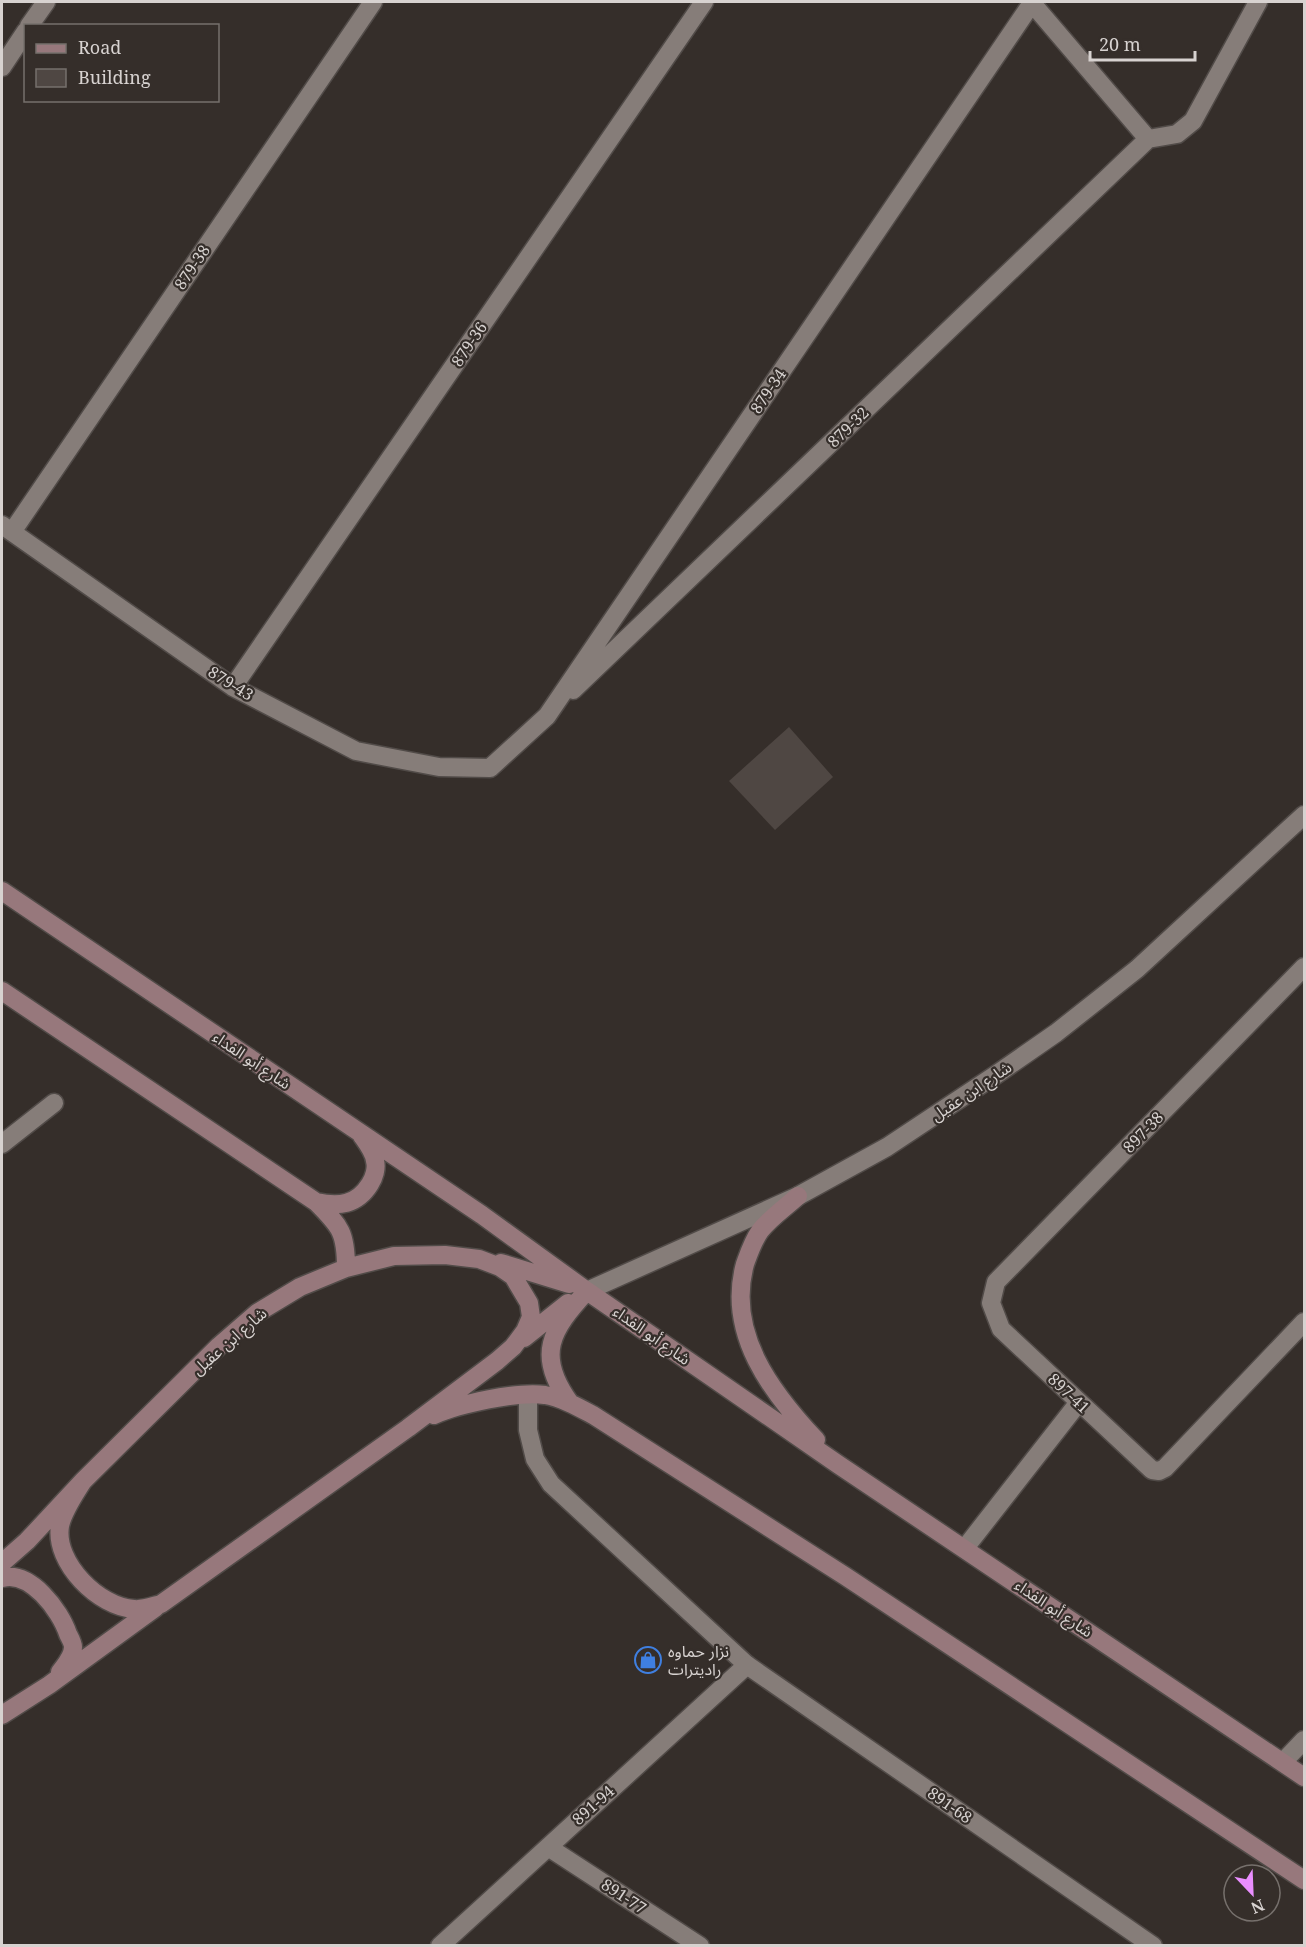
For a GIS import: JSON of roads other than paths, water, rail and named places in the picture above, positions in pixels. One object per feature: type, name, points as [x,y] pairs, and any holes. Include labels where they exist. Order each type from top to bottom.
[{"type":"main road","name":"شارع أبو الفداء","points":[[2,891],[504,1230],[587,1291],[839,1465],[1305,1777]]},
{"type":"main road","points":[[2,991],[316,1202],[342,1231],[346,1246],[346,1268]]},
{"type":"main road","points":[[316,1202],[333,1206],[350,1203],[364,1194],[373,1179],[376,1162],[360,1133]]},
{"type":"main road","points":[[798,1196],[761,1230],[749,1251],[742,1274],[740,1298],[743,1323],[753,1357],[775,1393],[839,1465]]},
{"type":"main road","name":"شارع ابن عقيل","points":[[2,1563],[27,1541],[83,1481],[219,1346],[257,1313],[300,1287],[346,1268],[394,1256],[445,1255],[495,1261],[587,1291]]},
{"type":"main road","name":"شارع ابن عقيل","points":[[479,1259],[500,1267],[513,1276],[529,1303],[531,1317],[525,1331],[513,1347]]},
{"type":"main road","points":[[570,1403],[557,1386],[551,1369],[550,1355],[561,1322],[587,1291]]},
{"type":"main road","name":"شارع ابن عقيل","points":[[2,1715],[49,1684],[408,1428],[497,1361],[567,1304],[587,1291]]},
{"type":"main road","points":[[408,1428],[439,1413],[473,1403],[528,1395],[545,1395],[570,1403],[593,1415],[846,1576],[1305,1880]]},
{"type":"main road","name":"شارع ابن عقيل","points":[[83,1481],[60,1527],[62,1550],[73,1571],[93,1593],[117,1606],[136,1610],[161,1604]]},
{"type":"main road","points":[[2,1578],[9,1576],[27,1582],[49,1599],[65,1623],[73,1647],[68,1662],[49,1684]]},
{"type":"street","points":[[30,24],[45,2]]},
{"type":"street","name":"879-38","points":[[7,529],[373,2]]},
{"type":"street","name":"879-36","points":[[234,687],[704,2]]},
{"type":"street","points":[[1031,2],[1148,139],[1177,134],[1193,121],[1258,2]]},
{"type":"street","name":"879-34","points":[[490,768],[547,716],[1031,2]]},
{"type":"street","points":[[2,67],[24,34]]},
{"type":"street","name":"879-32","points":[[547,716],[1148,139]]},
{"type":"street","name":"879-43","points":[[7,529],[234,687],[356,751],[439,767],[490,768]]},
{"type":"street","name":"شارع ابن عقيل","points":[[587,1291],[798,1196],[887,1147],[1056,1033],[1137,969],[1305,815]]},
{"type":"street","name":"897-38","points":[[991,1303],[996,1282],[1305,967]]},
{"type":"street","points":[[2,1144],[54,1103]]},
{"type":"street","name":"897-41","points":[[991,1303],[1001,1329],[1152,1470],[1159,1471],[1165,1468],[1305,1322]]},
{"type":"street","name":"891-68","points":[[528,1395],[528,1430],[535,1459],[551,1484],[747,1665],[1153,1946]]},
{"type":"street","points":[[965,1548],[1079,1402]]},
{"type":"street","name":"891-94","points":[[440,1946],[747,1665]]},
{"type":"street","points":[[1283,1762],[1305,1740]]},
{"type":"street","name":"891-77","points":[[548,1847],[700,1946]]},
{"type":"place","name":"نزار حماوه راديترات","points":[[648,1660]]}]
